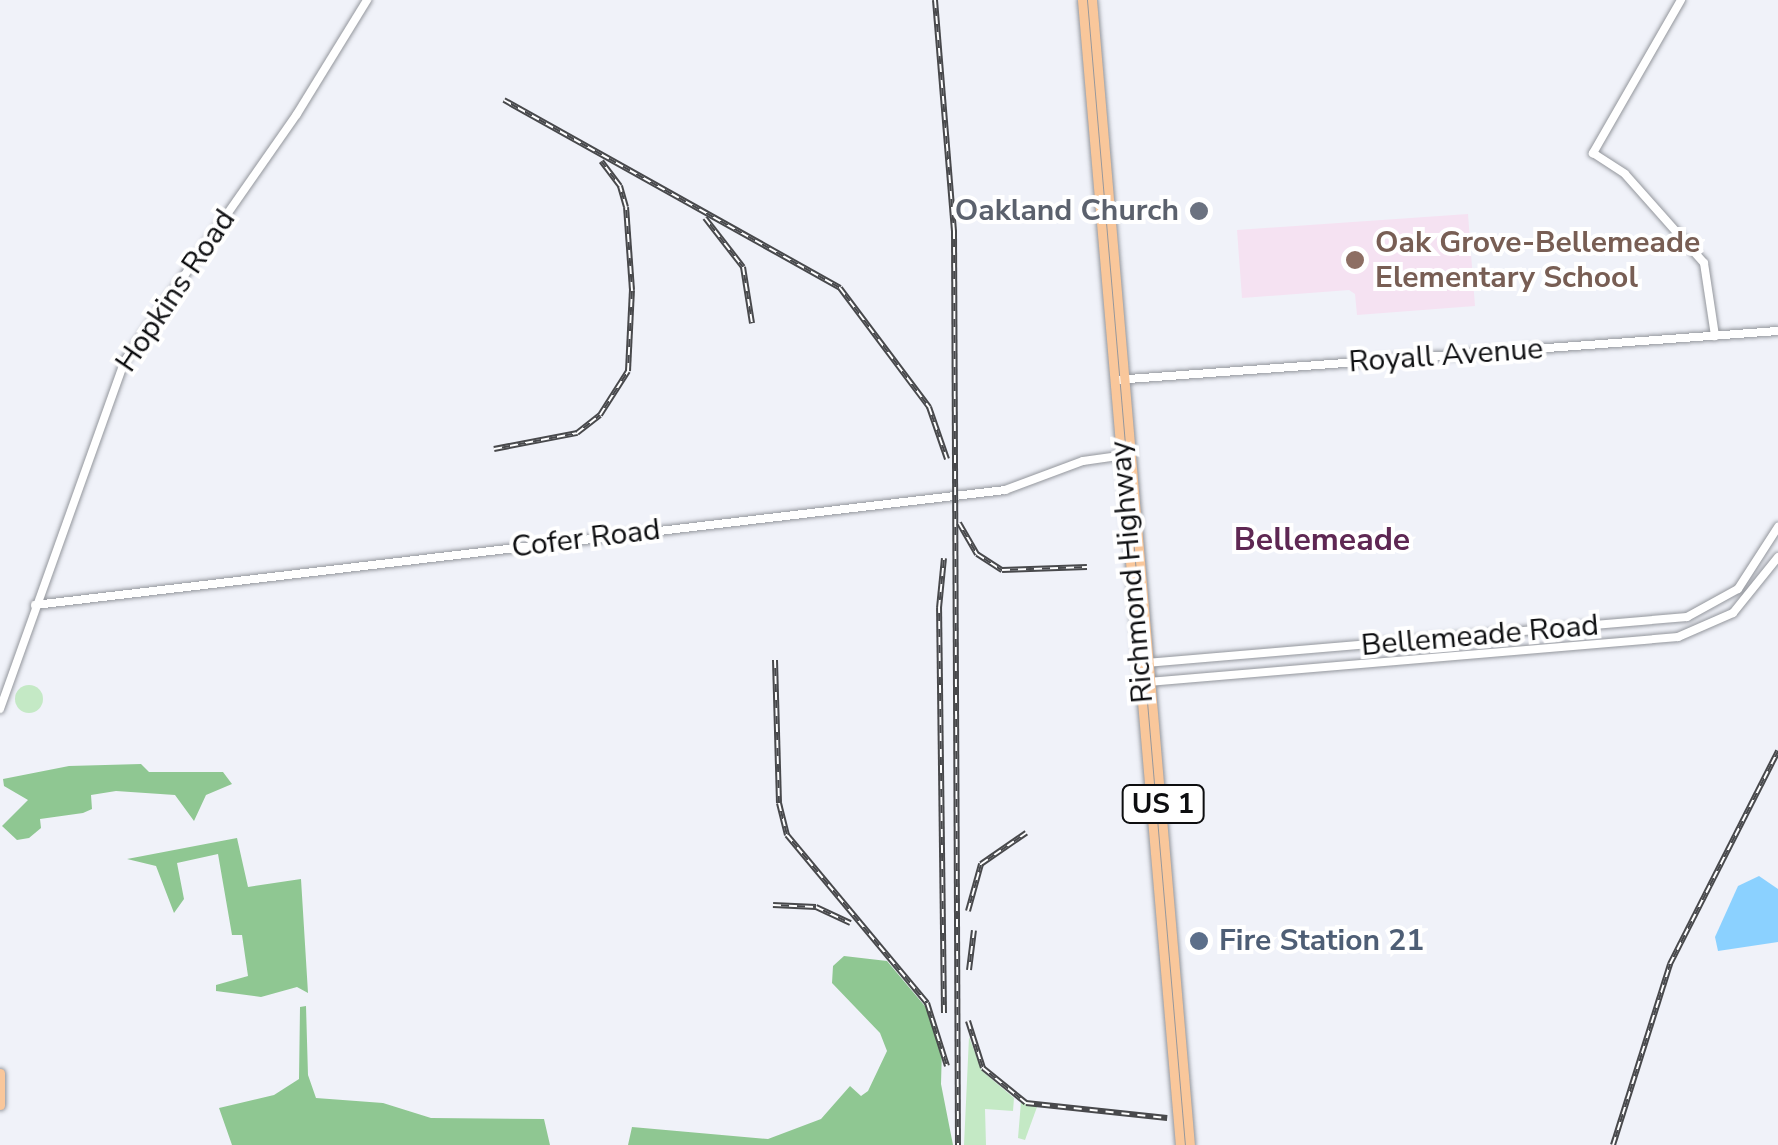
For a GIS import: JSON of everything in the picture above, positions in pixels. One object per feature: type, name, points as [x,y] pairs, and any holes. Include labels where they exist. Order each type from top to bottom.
[{"type":"main road","name":"Richmond Highway","points":[[1082,0],[1146,663],[1180,1145]]},
{"type":"main road","name":"Richmond Highway","points":[[1092,0],[1120,379]]},
{"type":"main road","name":"Richmond Highway","points":[[1147,682],[1190,1145]]},
{"type":"main road","points":[[0,1073],[0,1106]]},
{"type":"street","name":"Hopkins Road","points":[[0,709],[124,362],[367,0]]},
{"type":"street","points":[[1681,0],[1596,140],[1595,159],[1626,174],[1707,267],[1716,336]]},
{"type":"street","name":"Royall Avenue","points":[[1120,379],[1778,332]]},
{"type":"street","name":"Cofer Road","points":[[35,605],[1005,490],[1082,461],[1127,454]]},
{"type":"street","name":"Bellemeade Road","points":[[1146,663],[1687,617],[1738,589],[1778,527]]},
{"type":"street","name":"Bellemeade Road","points":[[1147,682],[1678,637],[1733,613],[1778,557]]},
{"type":"shaded area","name":"Oak Grove-Bellemeade Elementary School","points":[[1468,214],[1475,306],[1357,315],[1355,294],[1349,290],[1242,298],[1237,230]]},
{"type":"green space","points":[[29,685],[39,689],[43,699],[39,709],[29,713],[19,709],[15,699],[19,689]]},
{"type":"green space","points":[[141,764],[149,772],[223,772],[232,784],[206,795],[194,821],[175,795],[116,791],[91,795],[92,809],[83,813],[40,819],[41,828],[29,838],[17,840],[2,826],[28,800],[4,786],[3,779],[69,766]]},
{"type":"green space","points":[[237,838],[248,887],[301,879],[308,993],[297,987],[261,997],[216,991],[216,985],[248,976],[242,935],[232,935],[218,854],[177,863],[184,899],[174,913],[156,866],[127,859]]},
{"type":"green space","points":[[844,956],[887,961],[929,1011],[942,1047],[941,1084],[953,1145],[628,1145],[632,1127],[768,1139],[821,1119],[850,1086],[861,1096],[868,1091],[887,1051],[880,1033],[832,983],[833,966]]},
{"type":"green space","points":[[306,1006],[308,1075],[316,1098],[383,1103],[431,1118],[544,1119],[550,1145],[232,1145],[219,1108],[274,1095],[299,1079],[300,1007]]},
{"type":"green space","points":[[969,1037],[982,1071],[1014,1098],[1013,1111],[985,1109],[986,1145],[964,1145]]},
{"type":"green space","points":[[1021,1102],[1037,1107],[1025,1140],[1018,1138]]},
{"type":"water","points":[[1759,876],[1778,889],[1778,942],[1718,951],[1715,937],[1738,886]]},
{"type":"railway","points":[[935,0],[954,231],[958,1145]]},
{"type":"railway","points":[[504,100],[840,288],[929,407],[947,459]]},
{"type":"railway","points":[[494,449],[577,433],[600,415],[628,371],[632,290],[626,207],[620,186],[601,161]]},
{"type":"railway","points":[[705,218],[743,267],[752,323]]},
{"type":"railway","points":[[959,523],[977,554],[1002,570],[1087,567]]},
{"type":"railway","points":[[944,558],[939,608],[944,1013]]},
{"type":"railway","points":[[775,660],[779,803],[787,835],[927,1003],[947,1066]]},
{"type":"railway","points":[[1613,1145],[1670,964],[1778,751]]},
{"type":"railway","points":[[968,911],[981,864],[1026,833]]},
{"type":"railway","points":[[773,905],[816,907],[851,923]]},
{"type":"railway","points":[[969,970],[974,930]]},
{"type":"railway","points":[[968,1021],[983,1068],[1026,1103],[1167,1118]]},
{"type":"place","name":"Oakland Church","points":[[1199,211]]},
{"type":"place","name":"Oak Grove-Bellemeade Elementary School","points":[[1355,260]]},
{"type":"place","name":"Fire Station 21","points":[[1199,941]]},
{"type":"district","name":"Bellemeade","points":[[1322,540]]}]
